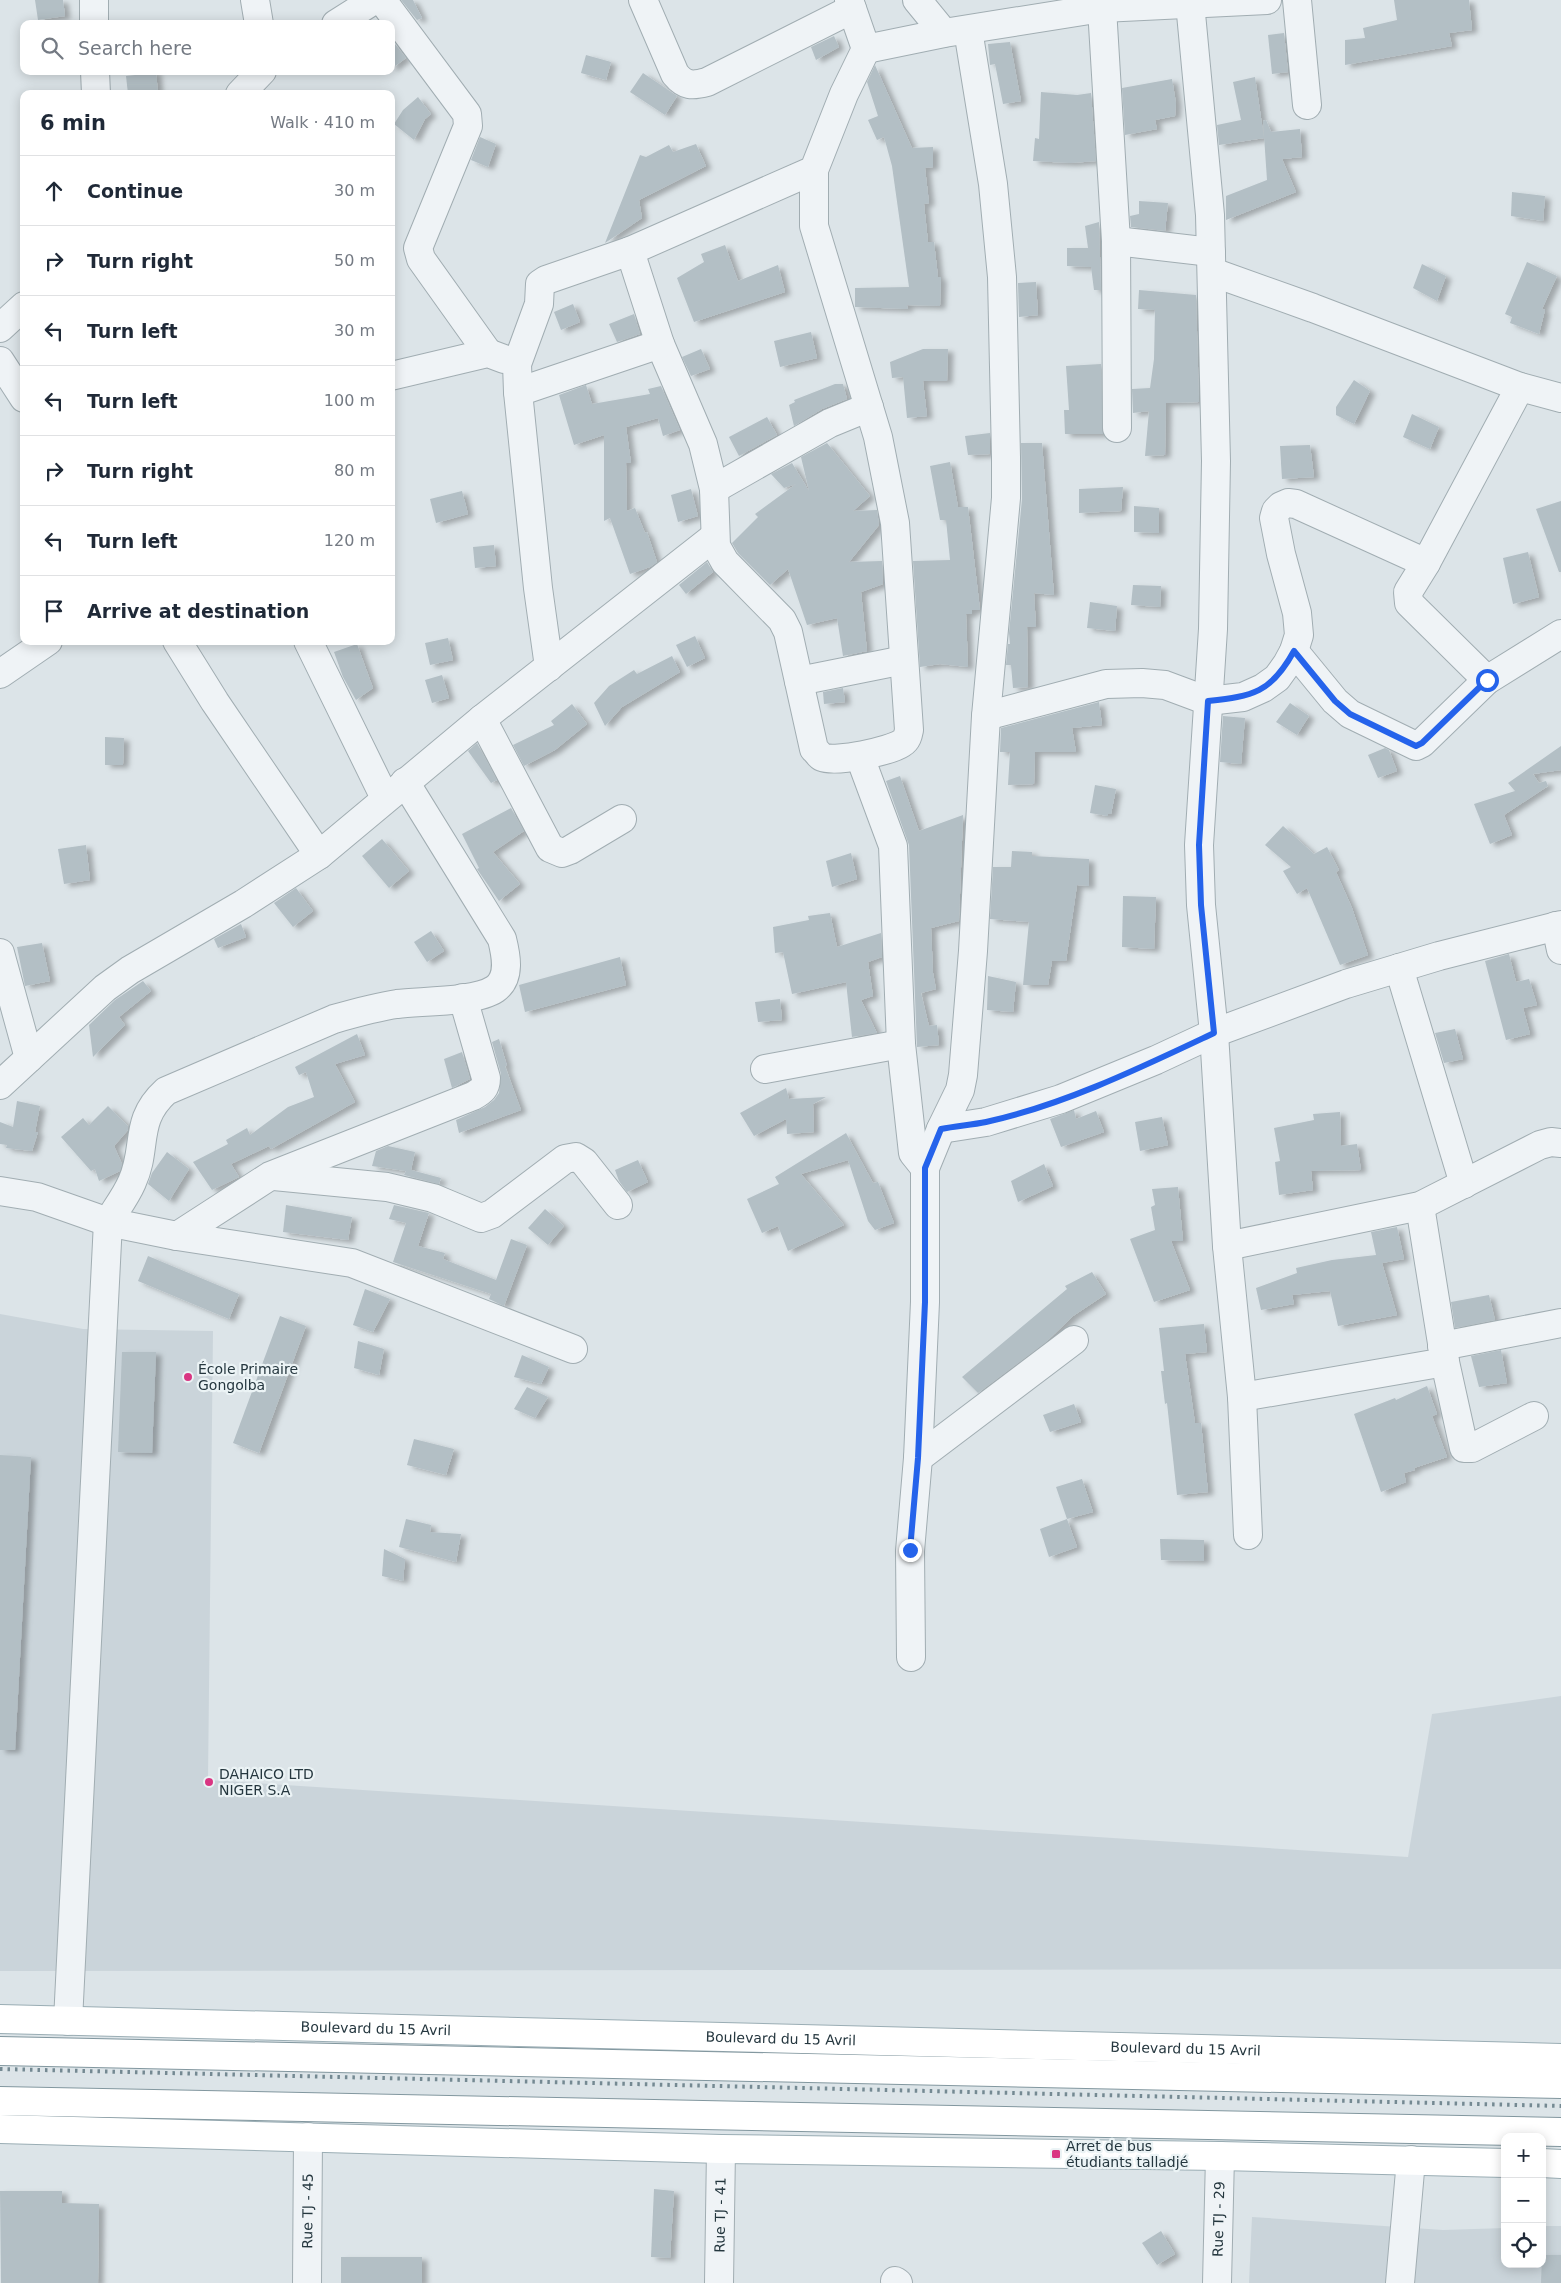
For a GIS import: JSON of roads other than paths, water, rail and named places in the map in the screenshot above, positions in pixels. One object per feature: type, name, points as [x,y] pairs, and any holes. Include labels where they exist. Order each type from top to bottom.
[{"type":"main road","name":"Boulevard du 15 Avril","points":[[0,2019],[1561,2058]]},
{"type":"main road","name":"Boulevard du 15 Avril","points":[[0,2051],[1561,2084]]},
{"type":"main road","points":[[0,2101],[1561,2132]]},
{"type":"main road","points":[[0,2129],[722,2149],[1220,2156],[1501,2163]]},
{"type":"main road","points":[[1546,2163],[1561,2164]]},
{"type":"street","points":[[94,0],[94,20]]},
{"type":"street","points":[[255,0],[258,20]]},
{"type":"street","points":[[342,20],[374,0]]},
{"type":"street","points":[[382,0],[467,114],[468,120],[468,126],[418,248],[421,259],[488,353],[517,364]]},
{"type":"street","points":[[630,251],[660,344],[703,444],[714,490],[714,536],[716,546],[725,562],[782,620],[792,644],[814,749],[822,757],[833,759],[860,757],[902,744],[907,738],[909,730],[894,523],[878,437],[814,226],[814,170],[844,94],[866,49],[851,5],[707,82],[694,85],[683,83],[675,74],[643,0]]},
{"type":"street","points":[[911,1657],[910,1550],[918,1458],[925,1302],[925,1168],[960,1090],[963,1075],[973,951],[986,716],[1006,498],[1002,277],[993,184],[956,32],[917,0]]},
{"type":"street","points":[[866,49],[1102,8],[1267,0]]},
{"type":"street","points":[[1296,0],[1307,105]]},
{"type":"street","points":[[1190,3],[1210,215],[1216,547],[1199,845],[1201,905],[1214,1033],[1227,1246],[1242,1397],[1248,1534]]},
{"type":"street","points":[[1102,8],[1116,240],[1117,428]]},
{"type":"street","points":[[96,75],[96,90]]},
{"type":"street","points":[[244,90],[258,75]]},
{"type":"street","points":[[549,667],[538,588],[518,392],[517,364],[540,304],[540,284],[546,280],[630,251],[814,170]]},
{"type":"street","points":[[1116,240],[1212,262],[1313,308],[1520,387],[1561,398]]},
{"type":"street","points":[[0,328],[20,310]]},
{"type":"street","points":[[518,392],[660,344]]},
{"type":"street","points":[[395,375],[488,353]]},
{"type":"street","points":[[0,361],[20,392]]},
{"type":"street","points":[[1487,680],[1409,602],[1408,592],[1426,563],[1520,387]]},
{"type":"street","points":[[714,490],[830,423],[869,407]]},
{"type":"street","points":[[986,716],[1106,684],[1142,683],[1165,685],[1208,701],[1243,697],[1264,688],[1277,678],[1294,651],[1299,624],[1274,518],[1276,511],[1288,503],[1296,504],[1426,563]]},
{"type":"street","points":[[0,1084],[68,1020],[130,970],[243,904],[319,854],[482,719],[714,536]]},
{"type":"street","points":[[1294,651],[1335,701],[1350,714],[1416,746],[1422,743],[1487,680],[1559,638]]},
{"type":"street","points":[[0,674],[42,645]]},
{"type":"street","points":[[179,645],[215,702],[319,854]]},
{"type":"street","points":[[68,2021],[108,1222],[132,1183],[139,1160],[145,1120],[153,1103],[166,1091],[334,1019],[388,1006],[481,996],[496,988],[505,974],[507,957],[502,939],[395,790],[310,645]]},
{"type":"street","points":[[799,681],[904,660]]},
{"type":"street","points":[[482,719],[550,848],[562,853],[570,850],[622,819]]},
{"type":"street","points":[[860,757],[893,846],[901,1044],[913,1153],[925,1168]]},
{"type":"street","points":[[941,1129],[986,1122],[1061,1099],[1156,1060],[1214,1033],[1346,984],[1399,968],[1559,934]]},
{"type":"street","points":[[0,953],[29,1058]]},
{"type":"street","points":[[1399,968],[1464,1184]]},
{"type":"street","points":[[177,1236],[270,1176],[482,1091],[486,1085],[486,1078],[463,998]]},
{"type":"street","points":[[765,1068],[901,1044]]},
{"type":"street","points":[[1227,1246],[1420,1206],[1540,1145],[1551,1142],[1561,1143]]},
{"type":"street","points":[[270,1176],[387,1187],[433,1198],[481,1218],[492,1214],[566,1159],[576,1158],[584,1162],[618,1204]]},
{"type":"street","points":[[0,1191],[37,1197],[108,1222],[177,1236],[352,1263],[573,1349]]},
{"type":"street","points":[[1420,1206],[1443,1354],[1464,1448],[1472,1448],[1534,1416]]},
{"type":"street","points":[[1242,1397],[1443,1354],[1561,1322]]},
{"type":"street","points":[[918,1458],[1074,1340]]},
{"type":"street","name":"Rue TJ - 45","points":[[307,2283],[308,2137]]},
{"type":"street","name":"Rue TJ - 41","points":[[719,2283],[722,2149]]},
{"type":"street","name":"Rue TJ - 29","points":[[1217,2283],[1220,2156]]},
{"type":"street","points":[[1400,2283],[1411,2160]]},
{"type":"railway","points":[[0,2069],[1561,2106]]},
{"type":"place","name":"École Primaire Gongolba","points":[[188,1377]]},
{"type":"place","name":"DAHAICO LTD NIGER S.A","points":[[209,1782]]},
{"type":"place","name":"Arret de bus étudiants talladjé","points":[[1056,2154]]}]
